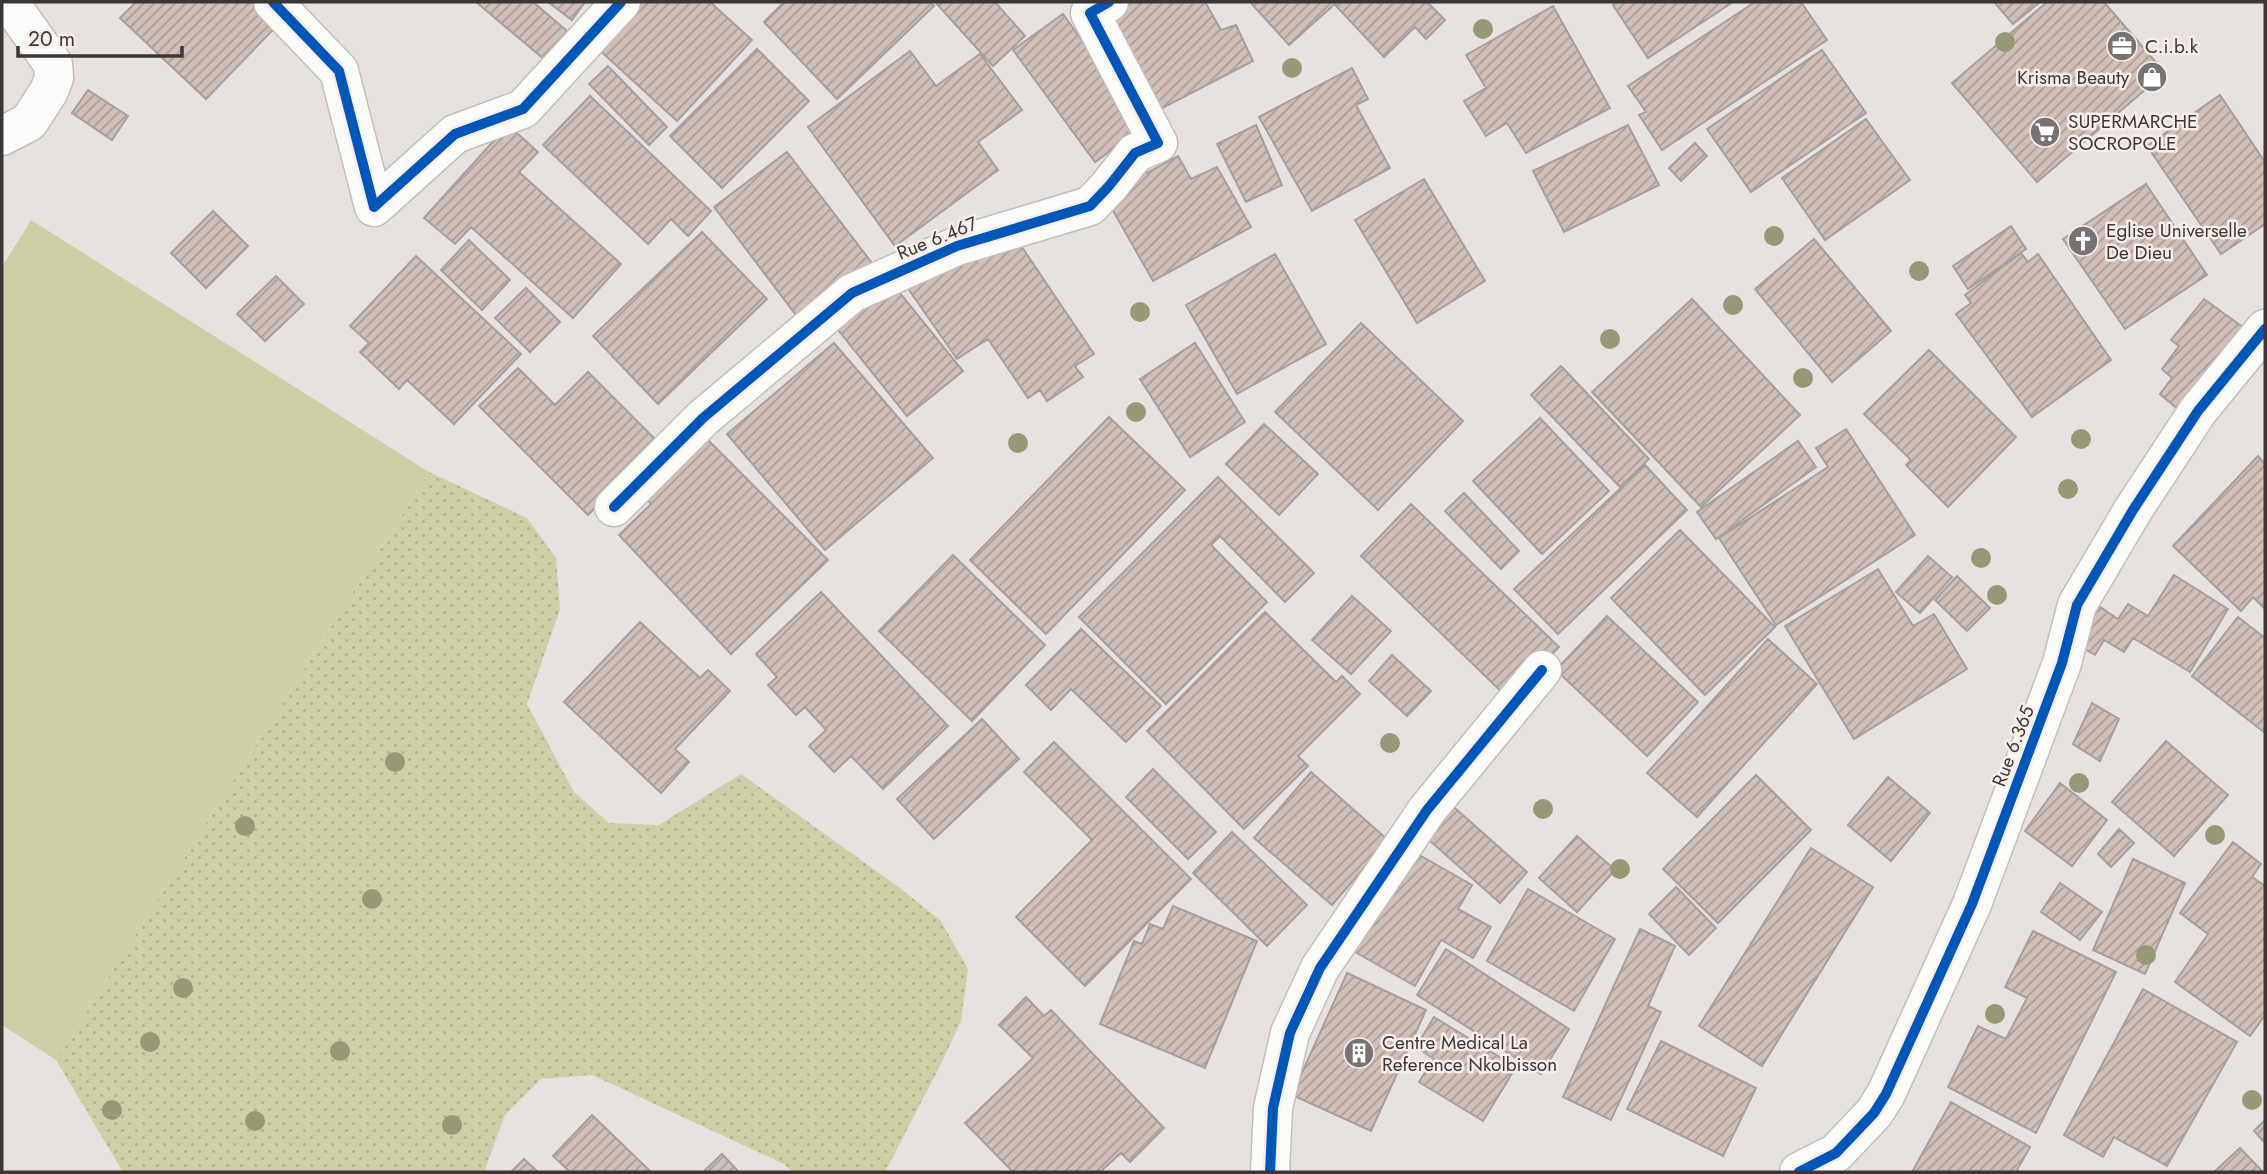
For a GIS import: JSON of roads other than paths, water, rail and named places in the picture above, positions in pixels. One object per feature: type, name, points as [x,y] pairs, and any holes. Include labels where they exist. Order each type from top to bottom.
[{"type":"street","points":[[2,136],[29,122],[54,78],[53,64],[9,2]]},
{"type":"street","points":[[273,2],[338,71],[374,206],[455,134],[523,109],[621,2]]},
{"type":"street","name":"Rue 6.467","points":[[614,507],[703,418],[852,293],[957,246],[1090,206],[1135,153],[1158,143],[1090,13],[1109,2]]},
{"type":"street","name":"Rue 6.365","points":[[1799,1172],[1833,1163],[1886,1094],[1972,904],[2063,663],[2077,605],[2133,510],[2198,411],[2265,328]]},
{"type":"street","points":[[1270,1172],[1273,1108],[1290,1033],[1320,968],[1427,810],[1542,670]]},
{"type":"place","name":"C.i.b.k","points":[[2122,46]]},
{"type":"place","name":"Krisma Beauty","points":[[2152,77]]},
{"type":"place","name":"SUPERMARCHE SOCROPOLE","points":[[2045,132]]},
{"type":"place","name":"Eglise Universelle De Dieu","points":[[2083,241]]},
{"type":"place","name":"Centre Medical La Reference Nkolbisson","points":[[1359,1053]]}]
